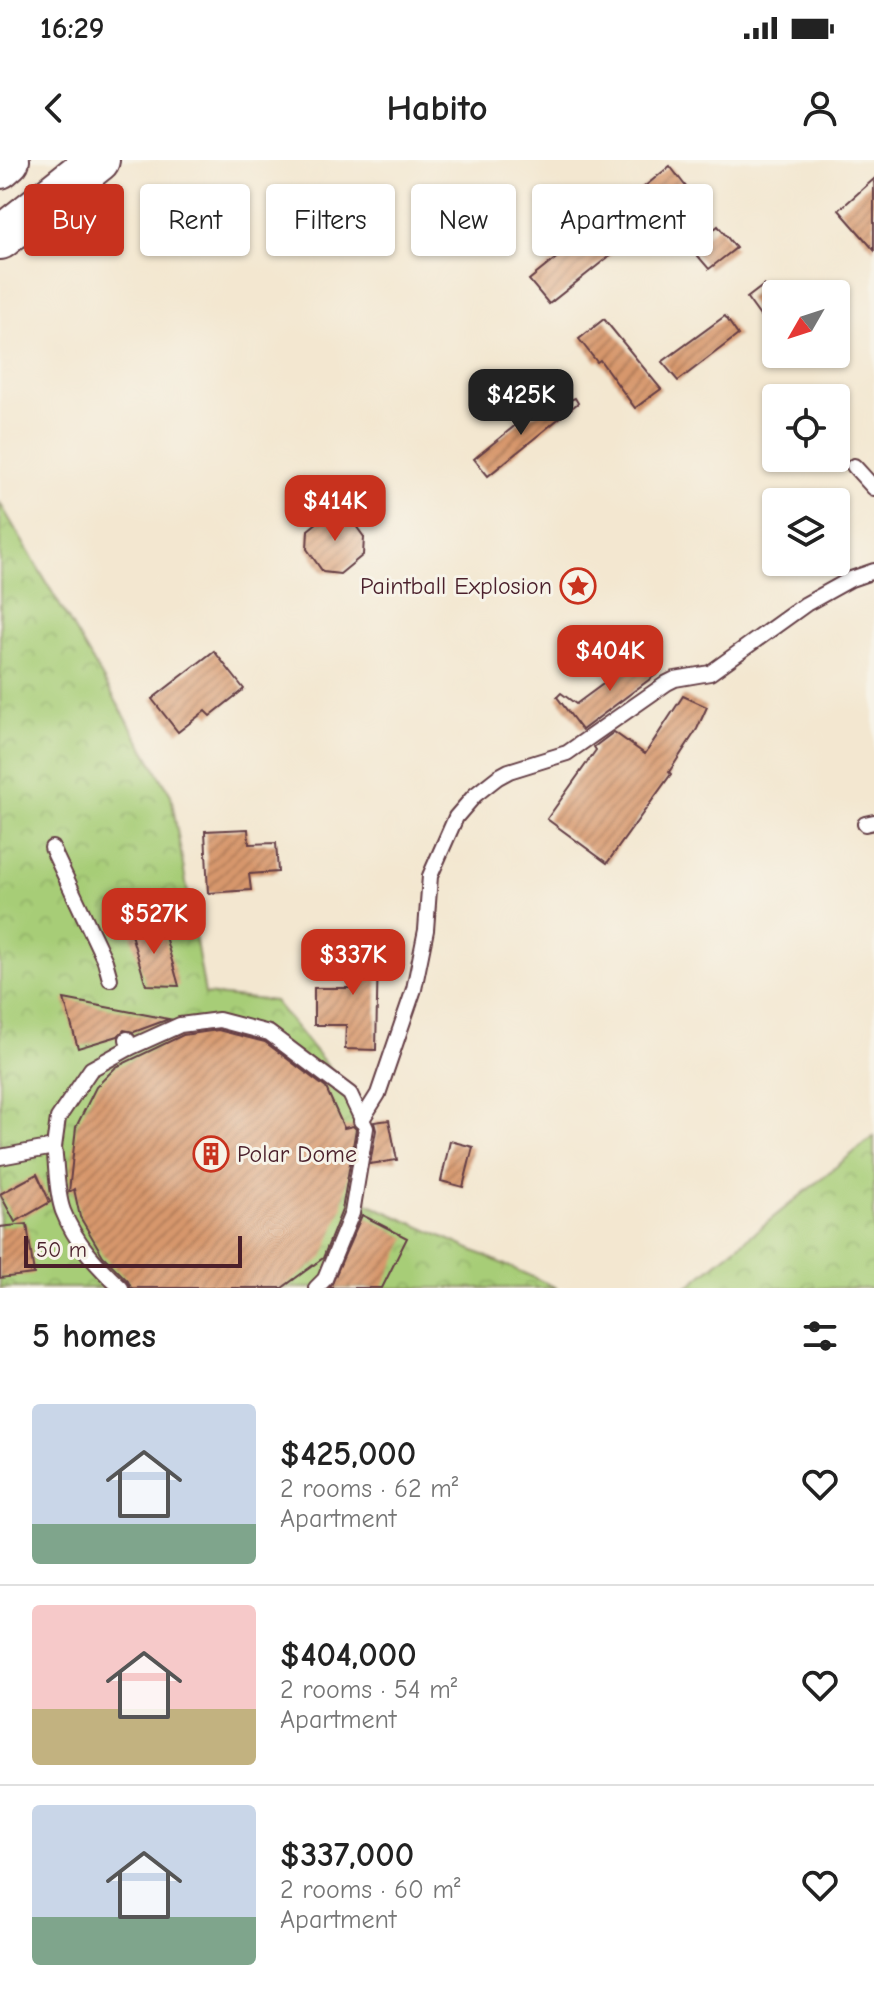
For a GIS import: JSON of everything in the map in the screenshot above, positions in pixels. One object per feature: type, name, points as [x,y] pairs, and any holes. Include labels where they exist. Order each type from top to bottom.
[{"type":"main road","points":[[0,167],[8,160]]},
{"type":"main road","points":[[0,238],[98,160]]},
{"type":"lane","points":[[854,466],[874,488]]},
{"type":"lane","points":[[361,1121],[378,1094],[414,989],[421,962],[430,876],[452,825],[466,804],[509,771],[556,758],[580,746],[667,683],[710,673],[724,666],[806,604],[843,583],[874,571]]},
{"type":"lane","points":[[52,848],[105,961],[110,979]]},
{"type":"lane","points":[[121,1288],[94,1262],[62,1209],[54,1147],[58,1118],[91,1069],[128,1043],[180,1025],[219,1020],[269,1033],[350,1094],[366,1128],[352,1213],[325,1279],[316,1288]]},
{"type":"lane","points":[[0,1157],[54,1147]]},
{"type":"green space","points":[[0,503],[171,795],[205,994],[274,1001],[354,1098],[367,1203],[557,1288],[0,1288]]},
{"type":"green space","points":[[874,1136],[874,1288],[686,1288]]},
{"type":"building","points":[[670,166],[684,184],[648,184]]},
{"type":"building","points":[[874,179],[874,250],[839,210]]},
{"type":"building","points":[[718,226],[736,248],[709,269],[698,256],[713,256],[713,230]]},
{"type":"building","points":[[559,256],[609,256],[549,304],[529,280]]},
{"type":"building","points":[[762,287],[762,314],[760,316],[747,298]]},
{"type":"building","points":[[725,316],[738,335],[678,381],[662,362]]},
{"type":"building","points":[[604,319],[661,389],[635,408],[600,360],[597,362],[579,339]]},
{"type":"building","points":[[575,398],[578,403],[488,476],[474,459],[523,419]]},
{"type":"building","points":[[328,514],[348,515],[364,537],[363,555],[340,574],[323,572],[307,549],[308,530]]},
{"type":"building","points":[[214,651],[244,689],[210,716],[205,711],[178,732],[152,699]]},
{"type":"building","points":[[644,654],[658,673],[582,730],[557,697],[561,693],[576,704]]},
{"type":"building","points":[[683,696],[707,707],[697,729],[669,772],[671,774],[607,863],[547,819],[596,750],[594,747],[614,732],[645,754]]},
{"type":"building","points":[[248,829],[249,844],[276,843],[278,872],[249,874],[251,890],[208,893],[205,831]]},
{"type":"building","points":[[161,922],[179,986],[146,985],[130,931]]},
{"type":"building","points":[[374,937],[378,953],[376,1050],[345,1049],[346,1025],[314,1025],[314,988],[351,988],[342,944]]},
{"type":"building","points":[[64,999],[169,1019],[134,1032],[124,1030],[118,1036],[78,1048]]},
{"type":"building","name":"Polar Dome","points":[[218,1030],[265,1042],[326,1088],[344,1128],[353,1126],[356,1129],[342,1210],[323,1258],[282,1288],[131,1288],[103,1256],[80,1217],[74,1189],[69,1192],[76,1127],[96,1087],[116,1067],[183,1035]]},
{"type":"building","points":[[389,1120],[397,1160],[370,1164],[376,1130],[374,1122]]},
{"type":"building","points":[[450,1141],[473,1147],[463,1187],[441,1181]]},
{"type":"building","points":[[37,1174],[50,1202],[15,1222],[0,1194]]},
{"type":"building","points":[[362,1215],[407,1238],[382,1288],[330,1288]]},
{"type":"building","points":[[27,1224],[34,1274],[0,1278],[0,1227]]},
{"type":"place","name":"Paintball Explosion","points":[[578,586]]},
{"type":"place","name":"Polar Dome","points":[[211,1154]]}]
